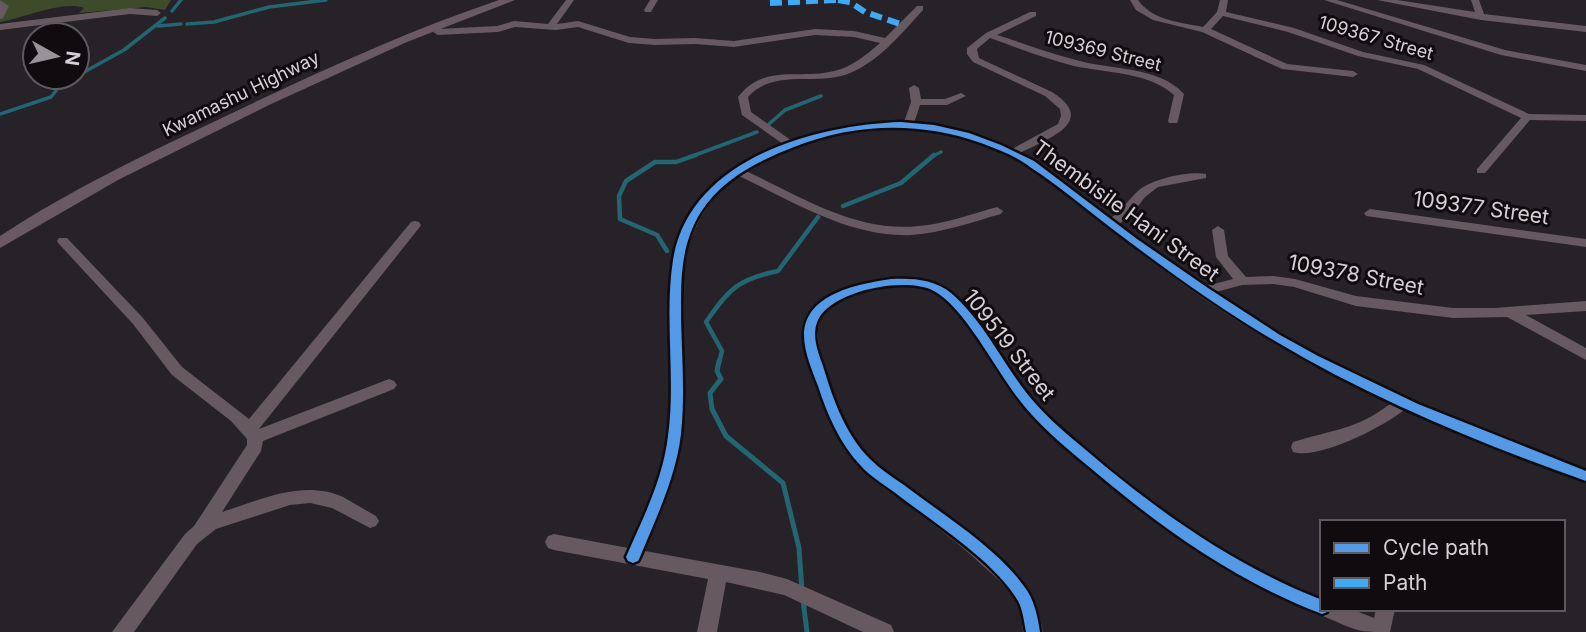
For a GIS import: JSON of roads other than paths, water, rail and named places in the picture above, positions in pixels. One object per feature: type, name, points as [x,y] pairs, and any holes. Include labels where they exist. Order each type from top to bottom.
[{"type":"main road","name":"Kwamashu Highway","points":[[0,243],[135,160],[363,48],[491,0]]},
{"type":"main road","name":"Kwamashu Highway","points":[[0,229],[46,201],[355,59],[425,30],[510,0]]},
{"type":"street","points":[[551,26],[570,0]]},
{"type":"street","points":[[648,10],[654,0]]},
{"type":"street","points":[[1135,0],[1138,8],[1151,16],[1205,30],[1285,67],[1326,74],[1353,74]]},
{"type":"street","points":[[1205,30],[1221,13],[1224,0]]},
{"type":"street","points":[[1328,0],[1504,53],[1586,68]]},
{"type":"street","points":[[1381,0],[1413,3],[1481,17],[1586,29]]},
{"type":"street","points":[[1475,0],[1481,17]]},
{"type":"street","points":[[0,2],[5,6],[0,16]]},
{"type":"street","points":[[790,144],[746,113],[743,97],[747,90],[770,79],[839,74],[864,60],[920,8]]},
{"type":"street","points":[[0,27],[130,11],[158,13]]},
{"type":"street","name":"109367 Street","points":[[1221,13],[1291,30],[1361,54],[1421,67],[1527,117]]},
{"type":"street","points":[[1013,153],[1062,126],[1067,119],[1067,112],[1057,98],[976,60],[972,48],[989,35],[1033,14]]},
{"type":"street","points":[[438,32],[498,29],[514,24],[578,24],[629,40],[655,42],[699,41],[734,44],[778,36],[831,32],[884,41]]},
{"type":"street","name":"109369 Street","points":[[989,35],[1076,64],[1165,82],[1179,94],[1173,121]]},
{"type":"street","points":[[908,125],[916,102],[914,88]]},
{"type":"street","points":[[916,102],[947,102],[961,96]]},
{"type":"street","points":[[1481,171],[1527,117],[1586,118]]},
{"type":"street","name":"Thembisile Hani Street","points":[[633,557],[657,501],[668,466],[676,425],[676,273],[682,243],[705,199],[716,186],[738,171],[790,144],[847,127],[908,125],[961,133],[1013,153],[1031,163],[1202,291],[1315,359],[1402,403],[1586,476]]},
{"type":"street","points":[[738,171],[818,208],[874,228],[920,230],[997,211]]},
{"type":"street","points":[[1110,224],[1128,211],[1141,194],[1154,184],[1202,176]]},
{"type":"street","name":"109377 Street","points":[[1370,214],[1586,243]]},
{"type":"street","points":[[252,434],[415,225]]},
{"type":"street","points":[[1218,230],[1222,257],[1242,281]]},
{"type":"street","points":[[62,241],[138,321],[177,371],[237,417],[252,434],[255,446],[201,529],[166,570],[121,632]]},
{"type":"street","name":"109378 Street","points":[[1202,291],[1242,281],[1288,281],[1356,301],[1422,311],[1511,313],[1586,306]]},
{"type":"street","name":"109519 Street","points":[[1033,632],[1024,599],[1004,573],[864,462],[845,436],[826,394],[809,340],[816,312],[827,303],[859,288],[891,282],[920,282],[939,289],[958,307],[1033,409],[1142,505],[1250,577],[1320,606]]},
{"type":"street","points":[[1511,313],[1586,355]]},
{"type":"street","points":[[252,434],[389,386]]},
{"type":"street","points":[[1299,447],[1352,435],[1366,429],[1402,403]]},
{"type":"street","points":[[201,529],[210,523],[290,498],[310,496],[336,502],[370,520]]},
{"type":"street","points":[[554,542],[719,572],[787,588],[884,632]]},
{"type":"street","points":[[707,632],[719,572]]},
{"type":"street","points":[[1332,611],[1380,630],[1385,611]]},
{"type":"waterway","points":[[172,11],[181,0]]},
{"type":"waterway","points":[[187,24],[214,22],[269,7],[326,0]]},
{"type":"waterway","points":[[91,68],[124,50],[165,18]]},
{"type":"waterway","points":[[158,26],[181,24]]},
{"type":"waterway","points":[[0,114],[51,97],[56,91]]},
{"type":"waterway","points":[[769,124],[785,110],[821,96]]},
{"type":"waterway","points":[[690,157],[757,132]]},
{"type":"waterway","points":[[933,156],[941,152]]},
{"type":"waterway","points":[[667,251],[657,235],[620,219],[619,196],[626,181],[655,162],[676,162],[696,155]]},
{"type":"waterway","points":[[843,206],[901,183],[933,156]]},
{"type":"waterway","points":[[719,363],[722,351],[706,322],[721,301],[736,287],[753,278],[778,271],[818,217]]},
{"type":"waterway","points":[[719,361],[717,371],[721,379],[710,393],[712,409],[726,436],[783,483],[799,548],[802,591]]},
{"type":"waterway","points":[[803,600],[807,632]]}]
